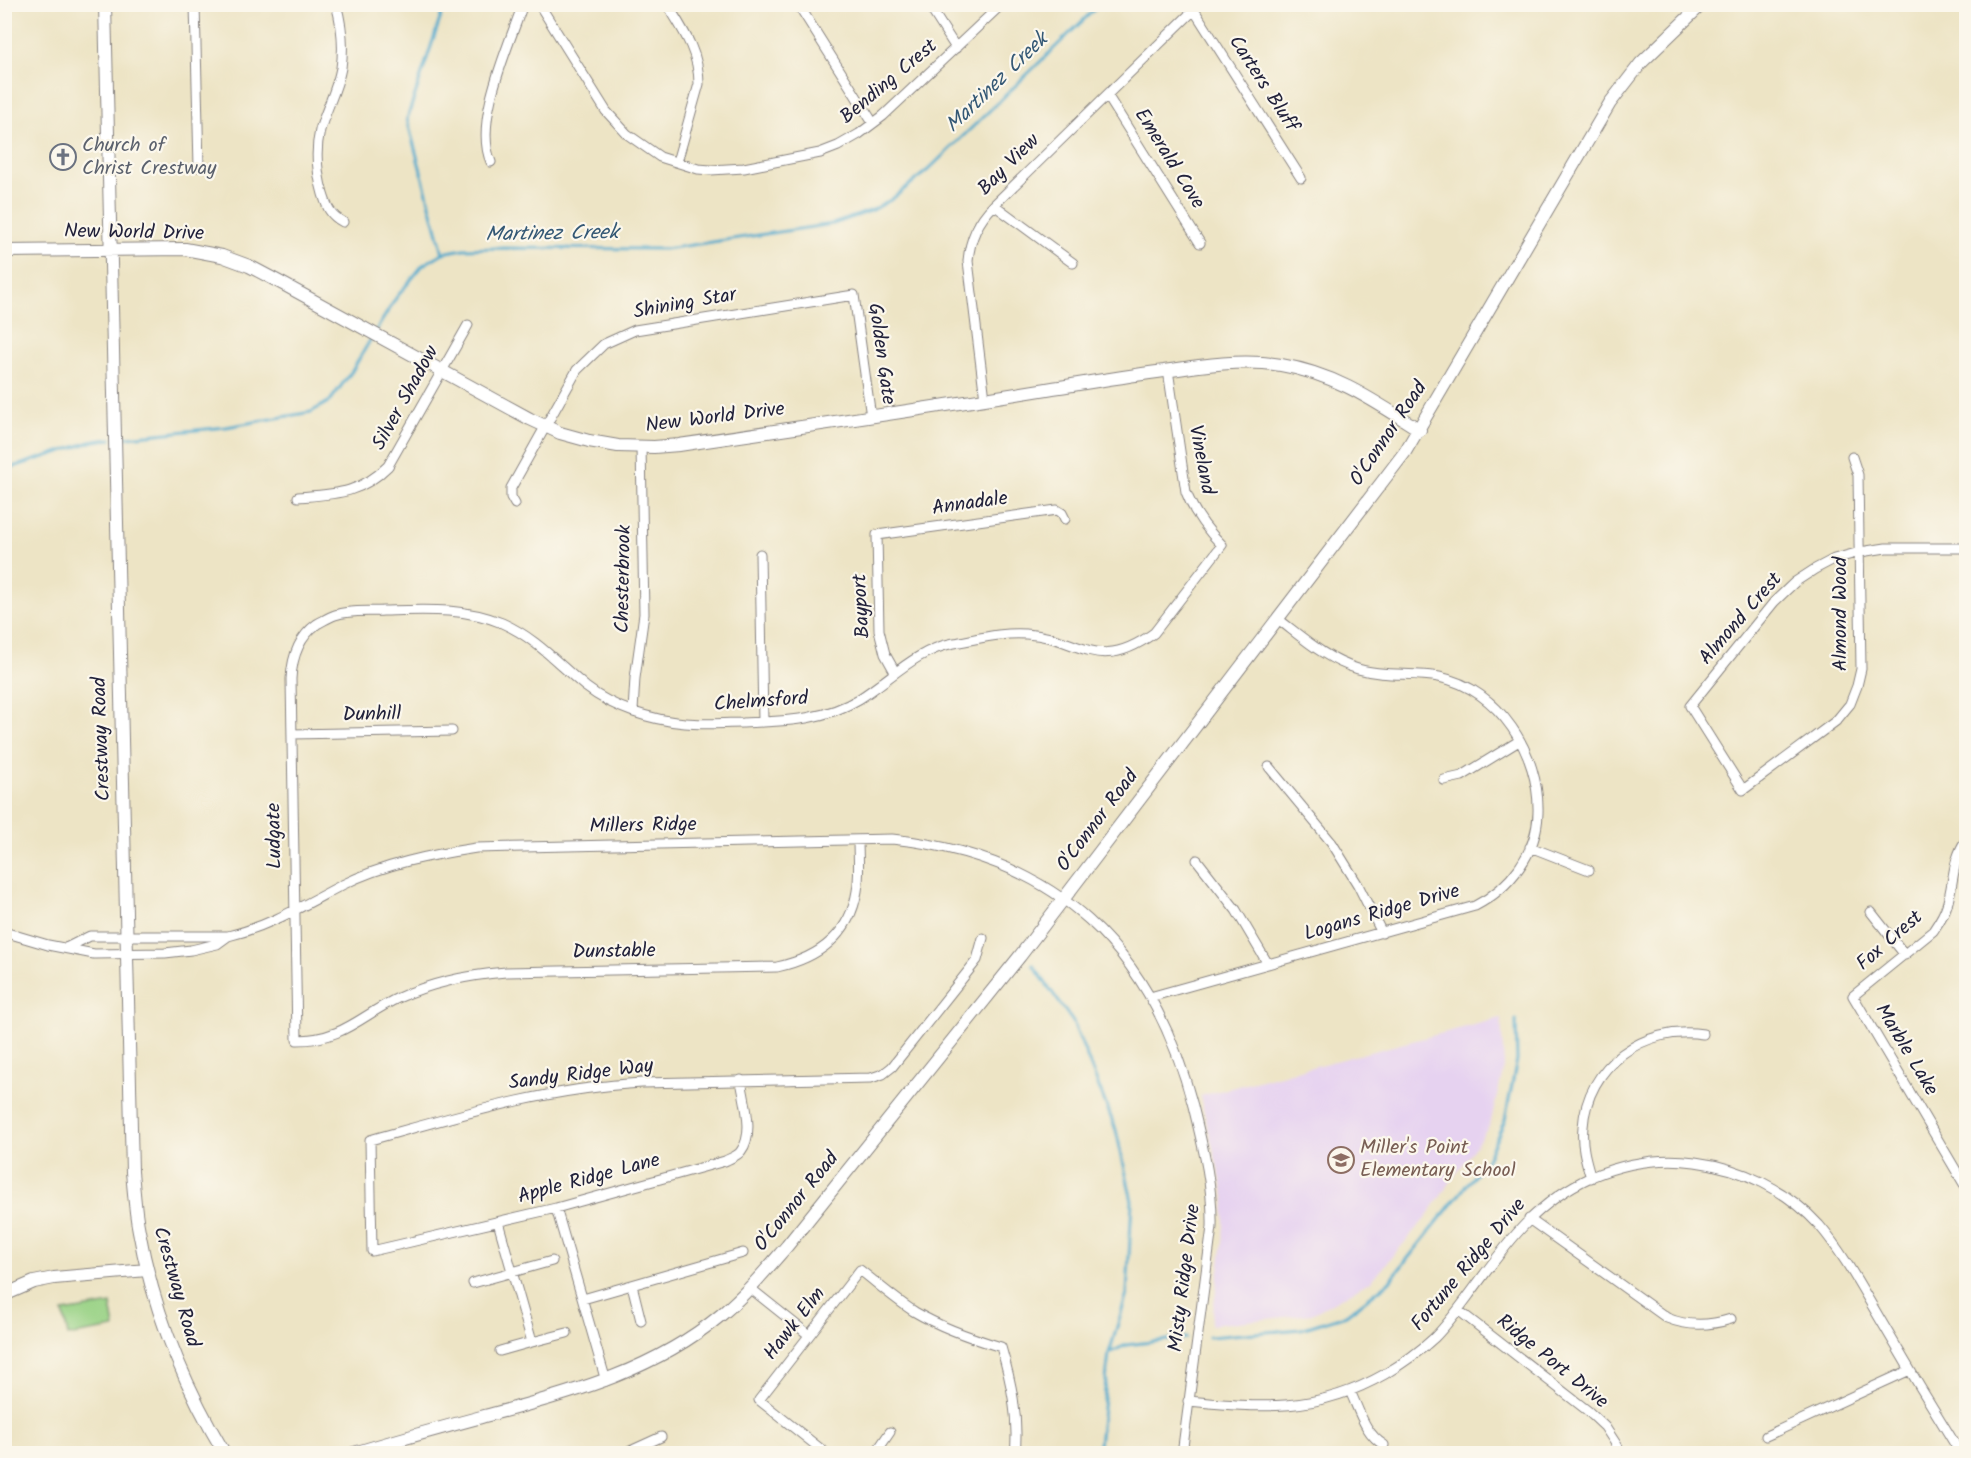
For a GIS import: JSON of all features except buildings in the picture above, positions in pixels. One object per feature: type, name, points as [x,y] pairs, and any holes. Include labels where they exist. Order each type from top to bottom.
[{"type":"main road","name":"Crestway Road","points":[[105,4],[132,1172],[138,1229],[147,1270],[167,1335],[191,1393],[225,1454]]},
{"type":"main road","name":"O'Connor Road","points":[[351,1454],[606,1381],[640,1366],[689,1338],[720,1316],[750,1288],[787,1246],[932,1066],[1063,899],[1405,452],[1610,103],[1641,63],[1702,4]]},
{"type":"main road","name":"New World Drive","points":[[4,250],[184,249],[222,256],[249,266],[545,426],[574,438],[589,441],[641,446],[679,445],[1168,370],[1239,362],[1265,363],[1299,369],[1346,385],[1371,398],[1420,430]]},
{"type":"main road","points":[[4,1295],[34,1282],[54,1278],[147,1270]]},
{"type":"street","points":[[195,4],[200,167]]},
{"type":"street","points":[[336,4],[343,42],[341,69],[321,129],[318,145],[318,171],[328,209],[334,217],[343,222]]},
{"type":"street","points":[[491,162],[485,134],[487,112],[523,4]]},
{"type":"street","name":"Bending Crest","points":[[539,4],[606,111],[627,134],[660,157],[698,169],[711,170],[744,168],[788,160],[838,146],[873,123],[1002,4]]},
{"type":"street","points":[[667,4],[690,40],[698,62],[699,74],[699,84],[677,162]]},
{"type":"street","points":[[798,4],[873,123]]},
{"type":"street","points":[[928,4],[956,48]]},
{"type":"street","name":"Bay View","points":[[985,399],[968,261],[969,246],[976,228],[994,205],[1194,10]]},
{"type":"street","name":"Carters Bluff","points":[[1194,10],[1301,178]]},
{"type":"street","name":"Emerald Cove","points":[[1107,95],[1200,243]]},
{"type":"street","points":[[994,205],[1073,263]]},
{"type":"street","name":"Golden Gate","points":[[854,295],[871,417]]},
{"type":"street","name":"Shining Star","points":[[515,504],[511,497],[511,488],[545,426],[570,381],[585,361],[603,344],[624,333],[646,327],[854,295]]},
{"type":"street","name":"Silver Shadow","points":[[298,497],[344,493],[364,486],[377,477],[396,454],[468,325]]},
{"type":"street","name":"Vineland","points":[[1168,370],[1186,492],[1199,520],[1222,545]]},
{"type":"street","name":"Chesterbrook","points":[[633,711],[644,614],[641,446]]},
{"type":"street","name":"Almond Wood","points":[[1743,790],[1836,721],[1850,704],[1857,686],[1861,669],[1860,552],[1858,475],[1852,457]]},
{"type":"street","name":"Annadale","points":[[877,535],[1057,510],[1065,519]]},
{"type":"street","name":"Bayport","points":[[877,535],[879,630],[885,654],[895,672]]},
{"type":"street","name":"Chelmsford","points":[[305,635],[316,625],[344,613],[433,610],[474,614],[498,621],[529,637],[587,688],[633,711],[666,721],[686,724],[804,720],[840,709],[872,691],[910,662],[938,648],[952,644],[1018,633],[1036,635],[1094,652],[1111,652],[1127,648],[1141,642],[1160,627],[1222,545]]},
{"type":"street","name":"Almond Crest","points":[[1743,790],[1690,706],[1774,602],[1795,582],[1834,559],[1887,548],[1966,548]]},
{"type":"street","points":[[760,554],[763,722]]},
{"type":"street","name":"Logans Ridge Drive","points":[[1150,997],[1463,911],[1485,901],[1511,879],[1530,847],[1538,823],[1538,798],[1530,764],[1519,741],[1500,712],[1484,696],[1460,683],[1436,676],[1387,675],[1357,669],[1329,657],[1278,619]]},
{"type":"street","name":"Ludgate","points":[[297,1040],[292,666],[305,635]]},
{"type":"street","name":"Dunhill","points":[[292,734],[452,731]]},
{"type":"street","points":[[1444,780],[1462,776],[1519,741]]},
{"type":"street","points":[[1269,767],[1332,843],[1358,885],[1382,933]]},
{"type":"street","name":"Dunstable","points":[[297,1040],[314,1040],[331,1036],[396,999],[449,980],[479,974],[777,967],[797,962],[815,954],[830,942],[848,920],[855,902],[858,883],[858,840]]},
{"type":"street","name":"Millers Ridge","points":[[68,947],[90,936],[228,936],[295,912],[343,885],[375,872],[429,855],[476,848],[902,840],[959,850],[991,861],[1028,877],[1063,899]]},
{"type":"street","name":"Fox Crest","points":[[1853,996],[1933,931],[1948,904],[1956,861],[1966,840]]},
{"type":"street","points":[[1530,847],[1589,870]]},
{"type":"street","points":[[1197,860],[1236,910],[1268,964]]},
{"type":"street","name":"Misty Ridge Drive","points":[[1063,899],[1090,919],[1112,943],[1150,997],[1176,1048],[1204,1150],[1213,1203],[1212,1227],[1182,1454]]},
{"type":"street","points":[[1872,912],[1905,955]]},
{"type":"street","name":"Millers Ridge","points":[[4,932],[48,945],[68,947],[94,954],[171,952],[217,944],[228,936]]},
{"type":"street","points":[[171,935],[171,952]]},
{"type":"street","name":"Sandy Ridge Way","points":[[372,1251],[370,1140],[501,1103],[617,1084],[741,1080],[838,1083],[871,1078],[883,1074],[892,1067],[977,960],[983,938]]},
{"type":"street","name":"Marble Lake","points":[[1853,996],[1965,1183]]},
{"type":"street","points":[[1591,1178],[1583,1149],[1584,1117],[1590,1096],[1606,1069],[1621,1054],[1640,1043],[1670,1033],[1703,1034]]},
{"type":"street","name":"Apple Ridge Lane","points":[[372,1251],[556,1208],[725,1161],[740,1153],[746,1141],[748,1126],[741,1080]]},
{"type":"street","name":"Fortune Ridge Drive","points":[[1188,1401],[1257,1407],[1286,1406],[1329,1398],[1385,1374],[1410,1358],[1435,1337],[1458,1310],[1509,1240],[1558,1194],[1577,1183],[1618,1167],[1640,1162],[1683,1160],[1726,1168],[1770,1186],[1803,1210],[1832,1240],[1960,1454]]},
{"type":"street","points":[[556,1208],[606,1381]]},
{"type":"street","points":[[1529,1219],[1667,1318],[1701,1325],[1731,1319]]},
{"type":"street","points":[[498,1222],[532,1342]]},
{"type":"street","points":[[583,1299],[743,1253]]},
{"type":"street","points":[[473,1283],[552,1261]]},
{"type":"street","name":"Hawk Elm","points":[[827,1454],[759,1400],[860,1270],[914,1311],[963,1335],[1001,1347],[1012,1388],[1015,1414],[1015,1454]]},
{"type":"street","points":[[632,1285],[641,1321]]},
{"type":"street","points":[[750,1288],[809,1335]]},
{"type":"street","name":"Ridge Port Drive","points":[[1458,1310],[1588,1411],[1605,1427],[1618,1447]]},
{"type":"street","points":[[500,1351],[567,1333]]},
{"type":"street","points":[[1766,1436],[1910,1370]]},
{"type":"street","points":[[1350,1390],[1374,1439],[1384,1445]]},
{"type":"street","points":[[875,1454],[890,1432]]},
{"type":"street","points":[[628,1452],[661,1437]]},
{"type":"shaded area","name":"Miller's Point Elementary School","points":[[1501,1018],[1504,1067],[1490,1125],[1425,1219],[1371,1281],[1312,1314],[1211,1325],[1223,1243],[1225,1196],[1200,1096]]},
{"type":"green space","points":[[111,1304],[115,1328],[68,1336],[63,1312]]},
{"type":"waterway","points":[[443,253],[407,119],[445,4]]},
{"type":"waterway","name":"Martinez Creek","points":[[375,332],[396,298],[423,265],[443,253],[463,249],[497,248],[665,249],[833,224],[873,210],[892,199],[928,170],[1100,4]]},
{"type":"waterway","name":"Martinez Creek","points":[[118,438],[226,427],[311,412],[330,401],[352,371],[372,337]]},
{"type":"waterway","name":"Martinez Creek","points":[[4,470],[94,441],[111,439]]},
{"type":"waterway","points":[[1033,965],[1073,1022],[1116,1130],[1132,1201],[1127,1294],[1109,1353],[1098,1454]]},
{"type":"waterway","points":[[1209,1337],[1301,1329],[1346,1315],[1389,1282],[1486,1161],[1505,1120],[1517,1060],[1516,1020]]},
{"type":"waterway","points":[[1109,1353],[1126,1345],[1186,1338]]},
{"type":"place","name":"Church of Christ Crestway","points":[[63,157]]},
{"type":"place","name":"Miller's Point Elementary School","points":[[1341,1160]]}]
